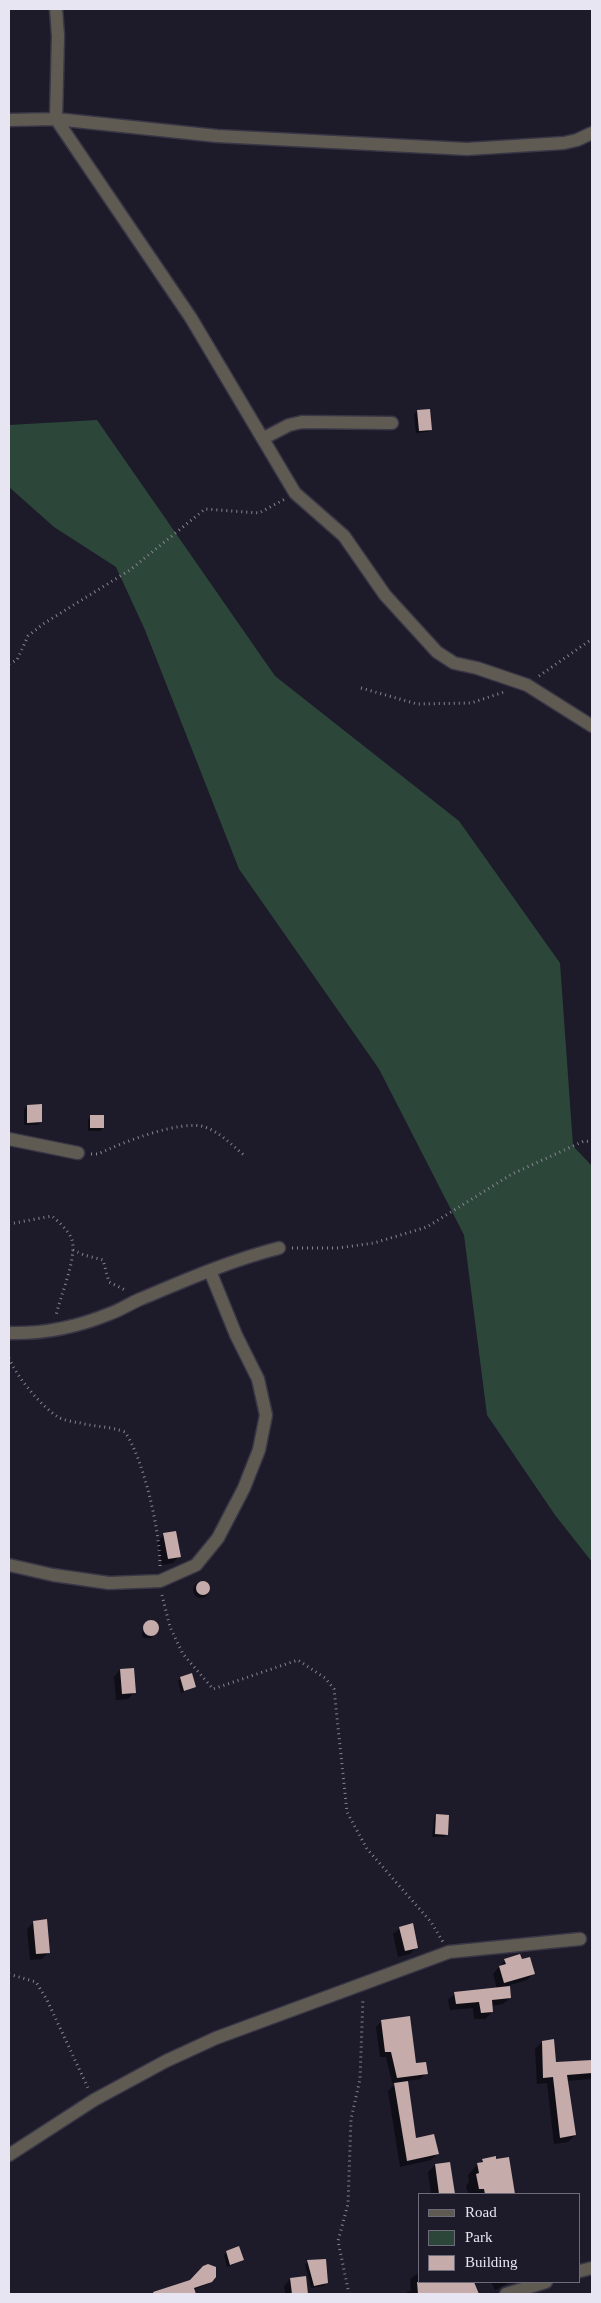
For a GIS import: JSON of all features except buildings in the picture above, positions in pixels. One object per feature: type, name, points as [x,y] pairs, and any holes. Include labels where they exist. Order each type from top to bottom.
[{"type":"street","points":[[56,9],[58,36],[56,119],[190,318],[264,438],[295,493],[344,536],[385,595],[437,652],[454,663],[477,668],[527,685],[592,726]]},
{"type":"street","points":[[9,120],[56,119],[217,136],[467,149],[564,143],[577,140],[592,133]]},
{"type":"street","points":[[264,438],[289,425],[302,422],[392,423]]},
{"type":"street","points":[[9,1139],[78,1153]]},
{"type":"street","points":[[9,1333],[57,1330],[109,1314],[241,1258],[279,1248]]},
{"type":"street","points":[[9,1565],[53,1575],[109,1583],[160,1581],[196,1565],[218,1538],[244,1488],[259,1450],[266,1416],[258,1378],[236,1335],[210,1271]]},
{"type":"street","points":[[9,2155],[94,2100],[166,2061],[216,2038],[449,1952],[580,1939]]},
{"type":"street","points":[[506,2294],[543,2283]]},
{"type":"path","points":[[9,664],[17,660],[28,636],[43,624],[130,570],[205,509],[259,512],[295,493]]},
{"type":"path","points":[[361,688],[417,704],[470,703],[527,685],[592,640]]},
{"type":"path","points":[[78,1153],[98,1154],[137,1138],[192,1125],[204,1127],[217,1133],[246,1156]]},
{"type":"path","points":[[279,1248],[338,1248],[374,1243],[427,1227],[512,1174],[584,1141],[592,1142]]},
{"type":"path","points":[[9,1224],[52,1216],[60,1222],[72,1238],[73,1250],[56,1316],[57,1330]]},
{"type":"path","points":[[73,1250],[103,1260],[109,1282],[141,1299]]},
{"type":"path","points":[[9,1358],[12,1366],[27,1386],[58,1417],[82,1424],[108,1426],[125,1432],[140,1461],[155,1525],[160,1559],[160,1581],[165,1608],[183,1654],[213,1689],[298,1660],[325,1678],[334,1690],[347,1812],[367,1849],[431,1922],[449,1952]]},
{"type":"path","points":[[9,1974],[36,1982],[48,2000],[94,2100]]},
{"type":"path","points":[[349,2294],[338,2241],[348,2204],[350,2119],[360,2079],[363,1985]]},
{"type":"green space","points":[[97,420],[275,676],[459,821],[560,963],[573,1146],[592,1166],[592,1562],[555,1515],[487,1415],[464,1235],[379,1069],[239,869],[145,630],[116,567],[54,527],[9,487],[9,425]]}]
